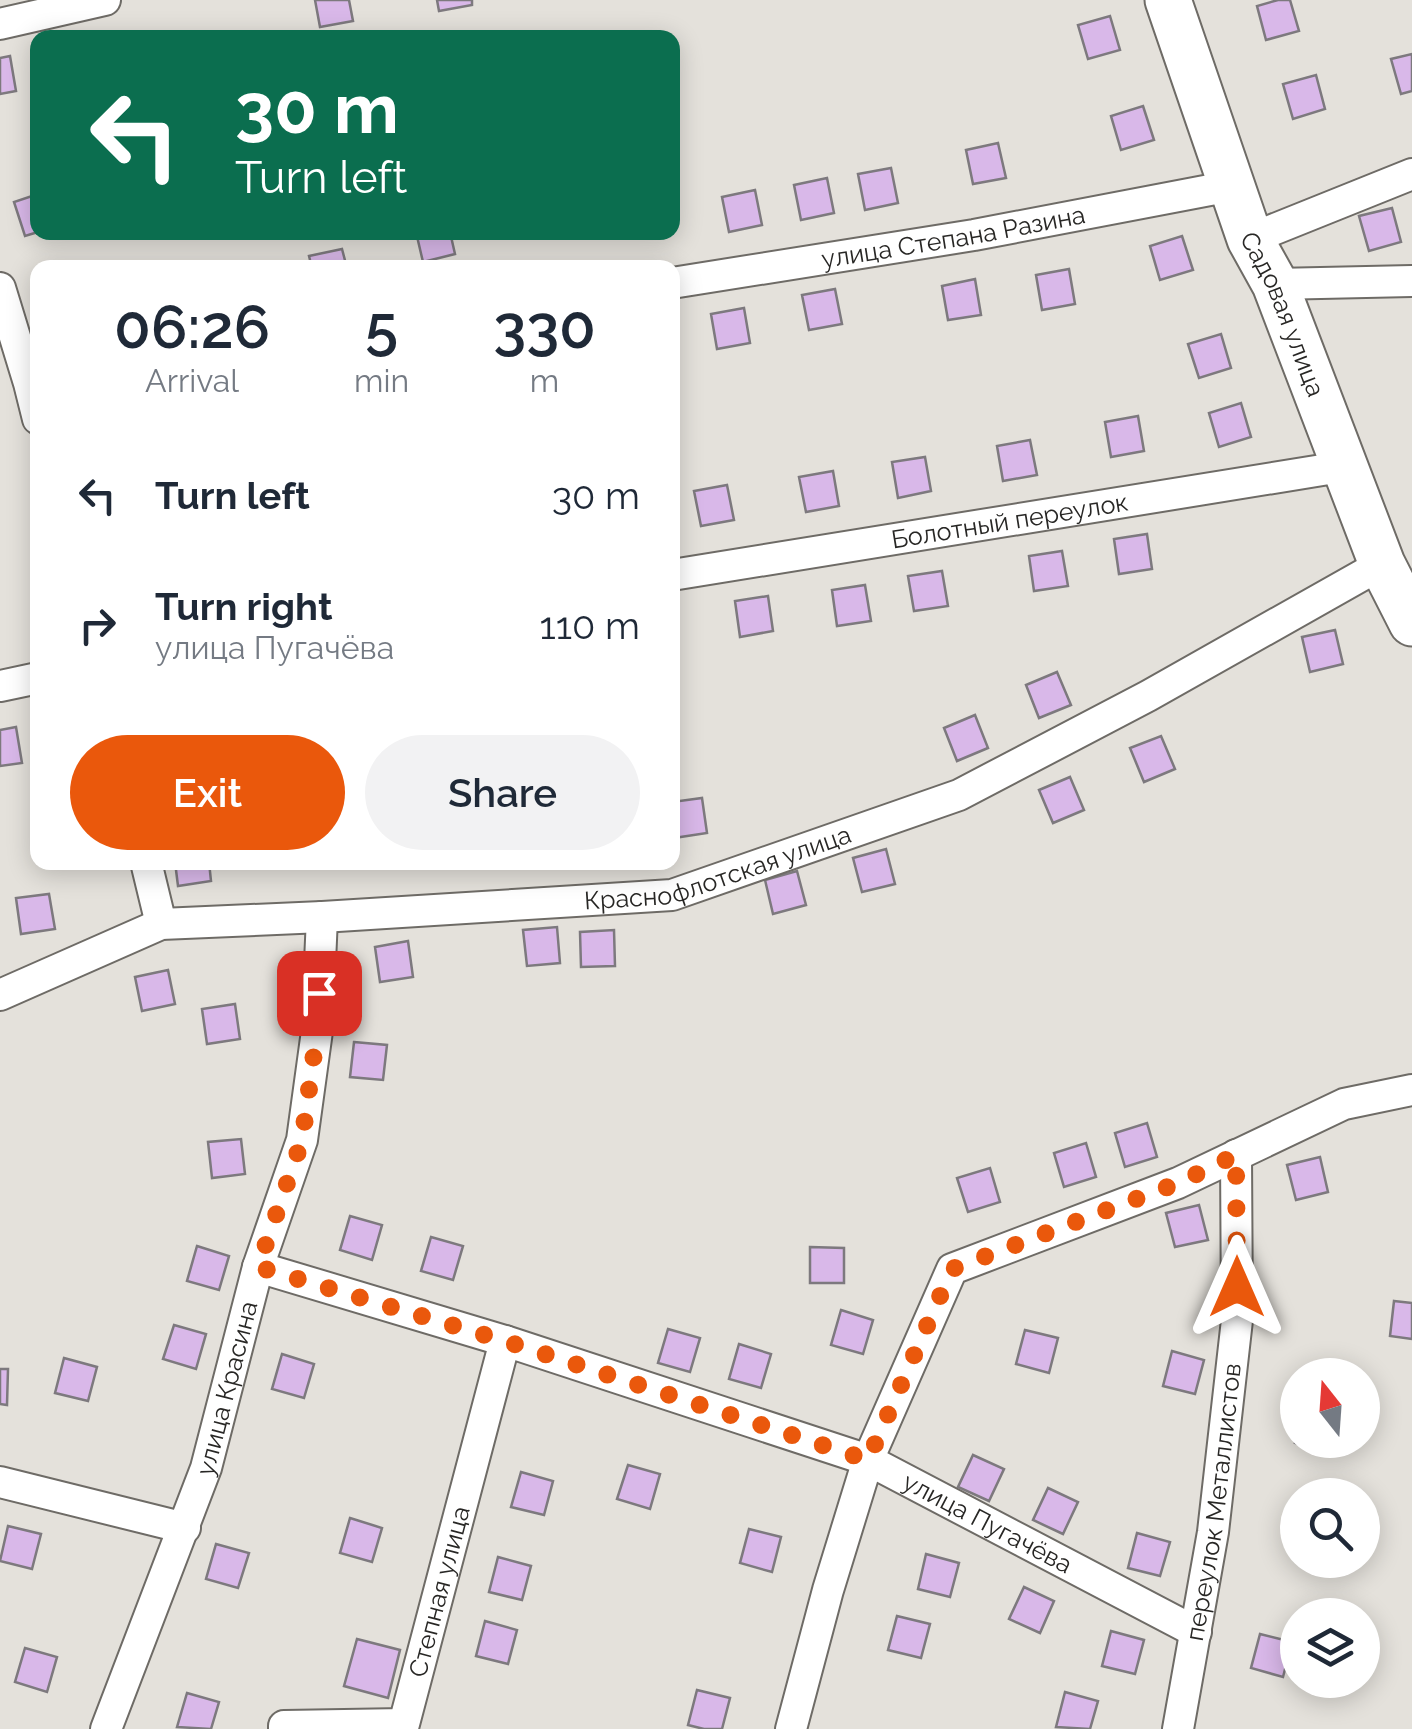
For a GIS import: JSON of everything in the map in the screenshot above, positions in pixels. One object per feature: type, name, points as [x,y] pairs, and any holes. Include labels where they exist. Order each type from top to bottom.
[{"type":"street","points":[[0,24],[105,0]]},
{"type":"street","name":"Садовая улица","points":[[1168,0],[1250,240],[1275,284],[1382,564],[1412,623]]},
{"type":"street","points":[[1250,240],[1412,174]]},
{"type":"street","name":"улица Степана Разина","points":[[680,282],[974,234],[1231,186]]},
{"type":"street","points":[[1275,284],[1412,280]]},
{"type":"street","points":[[0,288],[22,386]]},
{"type":"street","name":"Болотный переулок","points":[[680,574],[1347,466]]},
{"type":"street","name":"Краснофлотская улица","points":[[0,995],[160,924],[672,895],[959,795],[1148,696],[1382,564]]},
{"type":"street","points":[[0,686],[30,680]]},
{"type":"street","points":[[148,870],[160,924]]},
{"type":"street","name":"улица Красина","points":[[106,1729],[206,1468],[258,1267],[302,1140],[317,1032],[322,916]]},
{"type":"street","points":[[791,1729],[868,1460],[952,1269],[1178,1183],[1344,1104],[1412,1090]]},
{"type":"street","name":"переулок Металлистов","points":[[1178,1729],[1213,1532],[1237,1320],[1236,1155]]},
{"type":"street","name":"улица Пугачёва","points":[[258,1267],[505,1341],[868,1460],[1196,1632]]},
{"type":"street","name":"Степная улица","points":[[284,1729],[404,1724],[505,1341]]},
{"type":"street","points":[[0,1482],[184,1528]]},
{"type":"building","points":[[315,0],[349,0],[353,21],[320,27]]},
{"type":"building","points":[[437,0],[472,0],[472,5],[439,11]]},
{"type":"building","points":[[1290,0],[1299,31],[1266,40],[1257,6]]},
{"type":"building","points":[[1110,16],[1120,50],[1088,59],[1078,25]]},
{"type":"building","points":[[1412,54],[1412,91],[1401,94],[1391,59]]},
{"type":"building","points":[[10,56],[16,91],[0,94],[0,58]]},
{"type":"building","points":[[1316,75],[1325,109],[1293,119],[1283,84]]},
{"type":"building","points":[[1143,106],[1154,140],[1121,150],[1111,116]]},
{"type":"building","points":[[998,143],[1006,178],[973,184],[966,150]]},
{"type":"building","points":[[891,168],[898,203],[865,210],[858,174]]},
{"type":"building","points":[[827,178],[834,213],[801,220],[794,185]]},
{"type":"building","points":[[755,190],[762,225],[729,232],[722,197]]},
{"type":"building","points":[[30,197],[30,234],[25,236],[14,202]]},
{"type":"building","points":[[1392,208],[1401,242],[1369,251],[1359,216]]},
{"type":"building","points":[[1182,236],[1193,270],[1160,280],[1150,246]]},
{"type":"building","points":[[418,240],[452,240],[455,254],[423,260]]},
{"type":"building","points":[[342,249],[345,260],[310,260],[309,256]]},
{"type":"building","points":[[1069,269],[1075,304],[1042,310],[1036,275]]},
{"type":"building","points":[[975,279],[981,315],[948,320],[942,286]]},
{"type":"building","points":[[835,289],[842,324],[809,330],[802,295]]},
{"type":"building","points":[[744,308],[750,343],[717,349],[711,314]]},
{"type":"building","points":[[1221,334],[1231,368],[1199,378],[1188,344]]},
{"type":"building","points":[[1241,403],[1251,437],[1219,447],[1209,413]]},
{"type":"building","points":[[1138,416],[1144,451],[1111,457],[1105,422]]},
{"type":"building","points":[[1030,440],[1037,475],[1003,481],[997,446]]},
{"type":"building","points":[[925,457],[931,491],[898,498],[892,462]]},
{"type":"building","points":[[833,471],[839,506],[806,512],[799,477]]},
{"type":"building","points":[[727,485],[734,520],[701,526],[694,491]]},
{"type":"building","points":[[1147,534],[1152,569],[1119,574],[1114,539]]},
{"type":"building","points":[[1062,551],[1068,586],[1034,591],[1029,556]]},
{"type":"building","points":[[942,571],[948,606],[914,611],[908,576]]},
{"type":"building","points":[[865,585],[871,621],[837,626],[832,590]]},
{"type":"building","points":[[768,596],[773,631],[740,637],[735,601]]},
{"type":"building","points":[[1335,630],[1343,664],[1310,672],[1302,637]]},
{"type":"building","points":[[1057,672],[1071,705],[1039,718],[1026,685]]},
{"type":"building","points":[[975,715],[988,748],[957,761],[944,728]]},
{"type":"building","points":[[16,727],[22,763],[0,766],[0,730]]},
{"type":"building","points":[[1161,736],[1175,769],[1144,782],[1130,748]]},
{"type":"building","points":[[1070,777],[1084,810],[1053,823],[1039,790]]},
{"type":"building","points":[[702,798],[707,833],[680,837],[680,801]]},
{"type":"building","points":[[886,849],[895,884],[862,892],[853,858]]},
{"type":"building","points":[[176,870],[210,870],[211,881],[178,886]]},
{"type":"building","points":[[797,871],[806,905],[773,914],[765,880]]},
{"type":"building","points":[[49,894],[55,929],[21,934],[16,898]]},
{"type":"building","points":[[557,927],[560,963],[527,966],[523,930]]},
{"type":"building","points":[[614,930],[615,966],[581,967],[580,932]]},
{"type":"building","points":[[408,941],[413,977],[380,982],[375,947]]},
{"type":"building","points":[[168,970],[175,1004],[142,1011],[135,977]]},
{"type":"building","points":[[235,1004],[240,1039],[207,1044],[202,1009]]},
{"type":"building","points":[[354,1042],[387,1045],[383,1080],[350,1077]]},
{"type":"building","points":[[1147,1123],[1157,1157],[1125,1167],[1115,1133]]},
{"type":"building","points":[[241,1139],[245,1174],[212,1178],[208,1142]]},
{"type":"building","points":[[1086,1143],[1096,1177],[1064,1187],[1054,1153]]},
{"type":"building","points":[[1320,1157],[1328,1192],[1296,1200],[1287,1165]]},
{"type":"building","points":[[990,1168],[1000,1202],[968,1212],[957,1178]]},
{"type":"building","points":[[1199,1205],[1208,1240],[1175,1247],[1166,1213]]},
{"type":"building","points":[[350,1216],[382,1225],[372,1260],[340,1250]]},
{"type":"building","points":[[431,1237],[463,1246],[453,1280],[421,1271]]},
{"type":"building","points":[[197,1246],[229,1256],[219,1290],[187,1281]]},
{"type":"building","points":[[810,1247],[844,1248],[844,1283],[810,1283]]},
{"type":"building","points":[[1394,1301],[1412,1303],[1412,1339],[1390,1336]]},
{"type":"building","points":[[841,1310],[873,1320],[863,1354],[831,1345]]},
{"type":"building","points":[[174,1325],[206,1334],[196,1369],[163,1359]]},
{"type":"building","points":[[668,1329],[700,1338],[690,1372],[658,1363]]},
{"type":"building","points":[[1025,1330],[1058,1338],[1049,1373],[1016,1364]]},
{"type":"building","points":[[739,1344],[771,1354],[761,1388],[729,1379]]},
{"type":"building","points":[[1172,1351],[1204,1360],[1195,1394],[1163,1386]]},
{"type":"building","points":[[282,1354],[314,1364],[304,1398],[272,1389]]},
{"type":"building","points":[[64,1358],[97,1367],[88,1401],[55,1393]]},
{"type":"building","points":[[0,1369],[8,1369],[7,1405],[0,1404]]},
{"type":"building","points":[[973,1455],[1004,1469],[989,1501],[958,1487]]},
{"type":"building","points":[[628,1465],[660,1474],[650,1509],[617,1499]]},
{"type":"building","points":[[521,1472],[553,1481],[544,1515],[511,1507]]},
{"type":"building","points":[[1048,1488],[1078,1502],[1063,1534],[1033,1520]]},
{"type":"building","points":[[350,1518],[382,1528],[372,1562],[340,1553]]},
{"type":"building","points":[[8,1526],[41,1534],[32,1569],[0,1561]]},
{"type":"building","points":[[749,1529],[781,1537],[772,1572],[740,1563]]},
{"type":"building","points":[[1137,1533],[1170,1542],[1160,1576],[1128,1568]]},
{"type":"building","points":[[216,1544],[249,1553],[238,1588],[206,1579]]},
{"type":"building","points":[[926,1554],[959,1563],[950,1597],[918,1589]]},
{"type":"building","points":[[498,1557],[531,1566],[522,1600],[489,1592]]},
{"type":"building","points":[[1024,1587],[1054,1601],[1040,1633],[1009,1619]]},
{"type":"building","points":[[897,1616],[930,1624],[921,1658],[888,1650]]},
{"type":"building","points":[[485,1621],[517,1630],[508,1664],[476,1656]]},
{"type":"building","points":[[1111,1631],[1144,1640],[1135,1674],[1102,1666]]},
{"type":"building","points":[[1260,1634],[1280,1639],[1280,1676],[1251,1668]]},
{"type":"building","points":[[357,1639],[400,1650],[388,1698],[344,1686]]},
{"type":"building","points":[[25,1648],[57,1657],[47,1692],[15,1682]]},
{"type":"building","points":[[697,1690],[730,1698],[722,1729],[688,1725]]},
{"type":"building","points":[[1065,1692],[1098,1701],[1090,1729],[1056,1727]]},
{"type":"building","points":[[187,1693],[219,1702],[211,1729],[177,1727]]},
{"type":"route","points":[[319,993],[302,1140],[258,1267],[505,1341],[868,1460],[952,1269],[1178,1183],[1236,1155],[1237,1287]]}]
